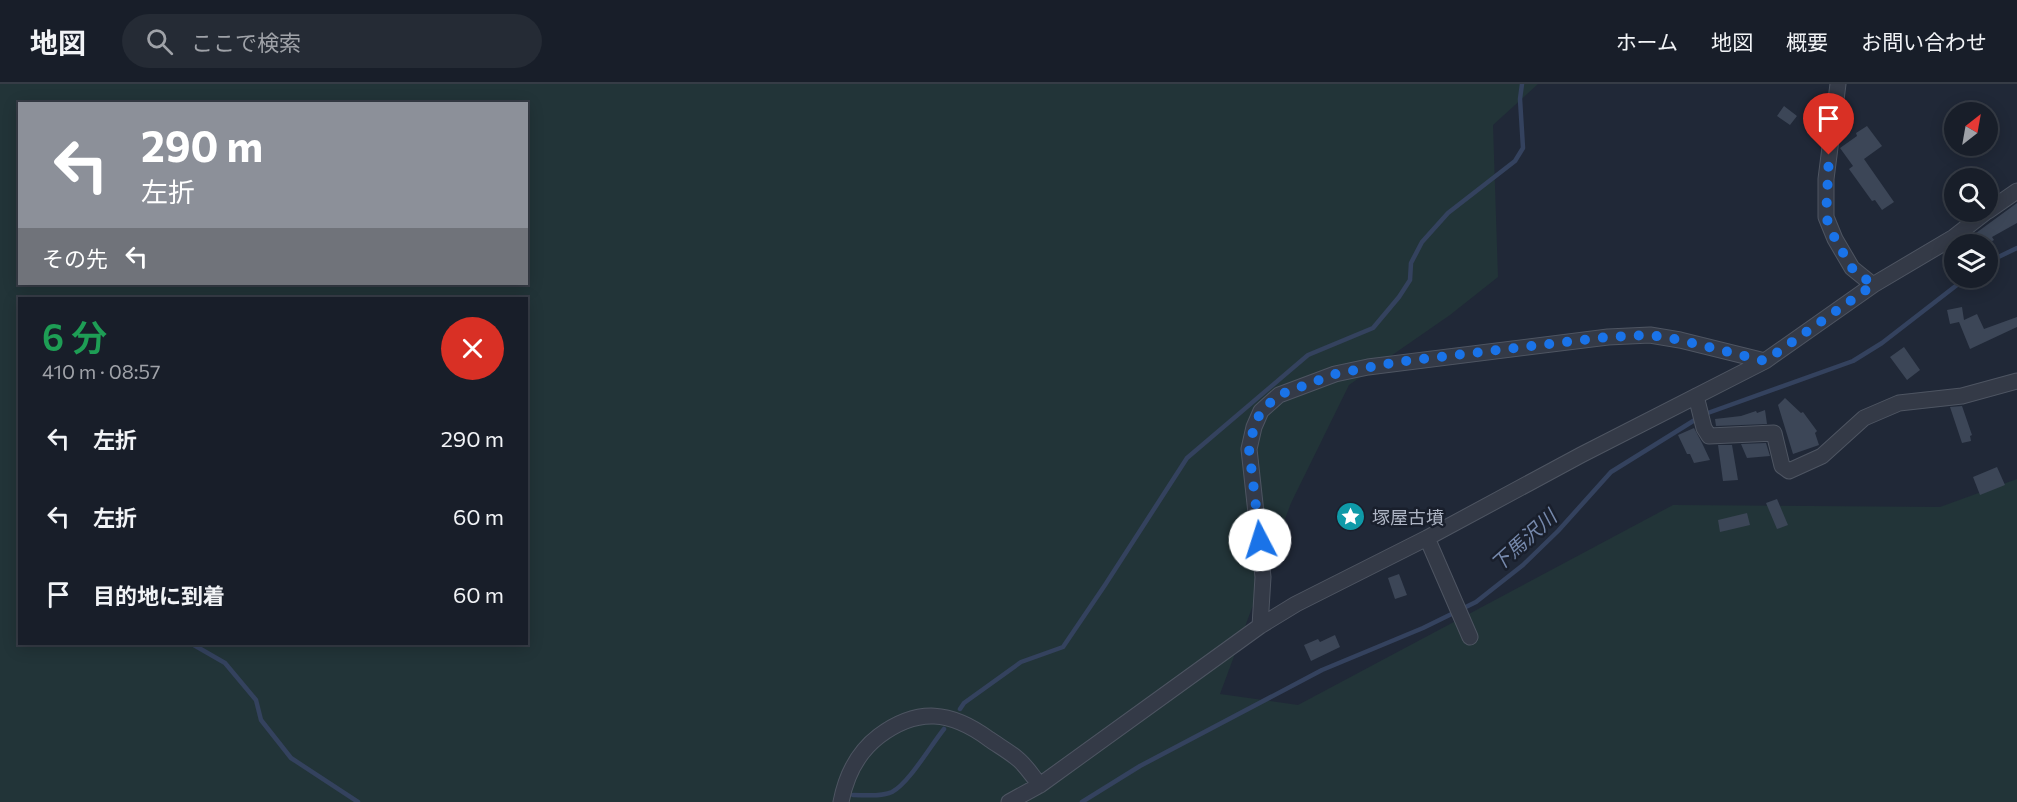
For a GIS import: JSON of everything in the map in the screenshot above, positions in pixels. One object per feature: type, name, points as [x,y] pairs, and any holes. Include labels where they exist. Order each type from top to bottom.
[{"type":"street","points":[[1838,84],[1826,179],[1826,217],[1835,239],[1852,268],[1873,285]]},
{"type":"street","points":[[1998,204],[2017,191]]},
{"type":"street","points":[[1009,802],[1040,785],[1260,627],[1296,604],[1697,401],[1765,361],[1873,285],[1954,237],[1973,222]]},
{"type":"street","points":[[1260,627],[1263,577],[1249,449],[1254,427],[1261,411],[1279,395],[1335,374],[1368,367],[1608,337],[1650,335],[1765,361]]},
{"type":"street","points":[[1697,401],[1704,428],[1709,436],[1774,433],[1782,466],[1789,471],[1822,456],[1864,418],[1899,403],[1962,396],[2017,381]]},
{"type":"street","points":[[1427,538],[1470,637]]},
{"type":"street","points":[[842,802],[844,786],[855,763],[871,742],[896,723],[923,716],[944,716],[971,726],[1019,760],[1040,785]]},
{"type":"shaded area","points":[[0,84],[1538,84],[1493,125],[1498,277],[1450,315],[1349,385],[1291,503],[1220,694],[1298,705],[1673,505],[1940,507],[2017,479],[2017,802],[0,802]]},
{"type":"building","points":[[1784,106],[1797,116],[1790,125],[1777,116]]},
{"type":"building","points":[[1867,126],[1882,146],[1864,159],[1894,202],[1882,210],[1875,200],[1872,201],[1849,169],[1853,166],[1840,148]]},
{"type":"building","points":[[2017,203],[2017,223],[1997,234],[1975,234],[1991,222],[1998,222],[1998,217]]},
{"type":"building","points":[[1962,307],[1964,320],[1977,314],[1984,329],[2017,317],[2017,327],[1970,349],[1959,322],[1950,324],[1947,310]]},
{"type":"building","points":[[1904,347],[1920,370],[1907,380],[1890,357]]},
{"type":"building","points":[[1785,398],[1801,413],[1803,412],[1817,431],[1815,433],[1819,445],[1793,454],[1778,405]]},
{"type":"building","points":[[1962,406],[1972,435],[1970,436],[1971,441],[1962,443],[1950,407]]},
{"type":"building","points":[[1765,410],[1767,424],[1716,426],[1715,419]]},
{"type":"building","points":[[1694,428],[1710,460],[1694,463],[1690,454],[1687,454],[1678,435]]},
{"type":"building","points":[[1766,443],[1770,456],[1747,458],[1741,444]]},
{"type":"building","points":[[1718,445],[1732,445],[1738,480],[1723,481]]},
{"type":"building","points":[[1997,467],[2005,485],[1980,495],[1973,477]]},
{"type":"building","points":[[1777,499],[1788,525],[1777,529],[1766,503]]},
{"type":"building","points":[[1747,513],[1750,525],[1720,532],[1718,520]]},
{"type":"building","points":[[1399,574],[1407,595],[1395,599],[1388,578]]},
{"type":"building","points":[[1335,635],[1340,647],[1311,661],[1304,645],[1318,639],[1320,642]]},
{"type":"waterway","points":[[960,709],[964,703],[1021,662],[1063,647],[1187,458],[1308,355],[1373,328],[1410,280],[1411,263],[1422,242],[1448,213],[1515,161],[1523,148],[1520,99],[1522,84]]},
{"type":"waterway","name":"下馬沢川","points":[[1998,257],[2017,248]]},
{"type":"waterway","name":"下馬沢川","points":[[1705,414],[1853,361],[1882,343],[1953,288]]},
{"type":"waterway","name":"下馬沢川","points":[[1082,802],[1140,766],[1322,670],[1423,628],[1476,602],[1523,565],[1558,531],[1611,472],[1698,418]]},
{"type":"waterway","points":[[194,645],[225,663],[256,700],[261,720],[291,758],[358,802]]},
{"type":"waterway","points":[[853,795],[883,795],[899,787],[944,729]]},
{"type":"place","name":"塚屋古墳","points":[[1351,517]]},
{"type":"route","points":[[1260,540],[1249,449],[1254,427],[1261,411],[1279,395],[1335,374],[1397,362],[1608,337],[1650,335],[1735,352],[1765,361],[1873,285],[1852,268],[1835,239],[1826,217],[1826,179],[1829,155]]}]
